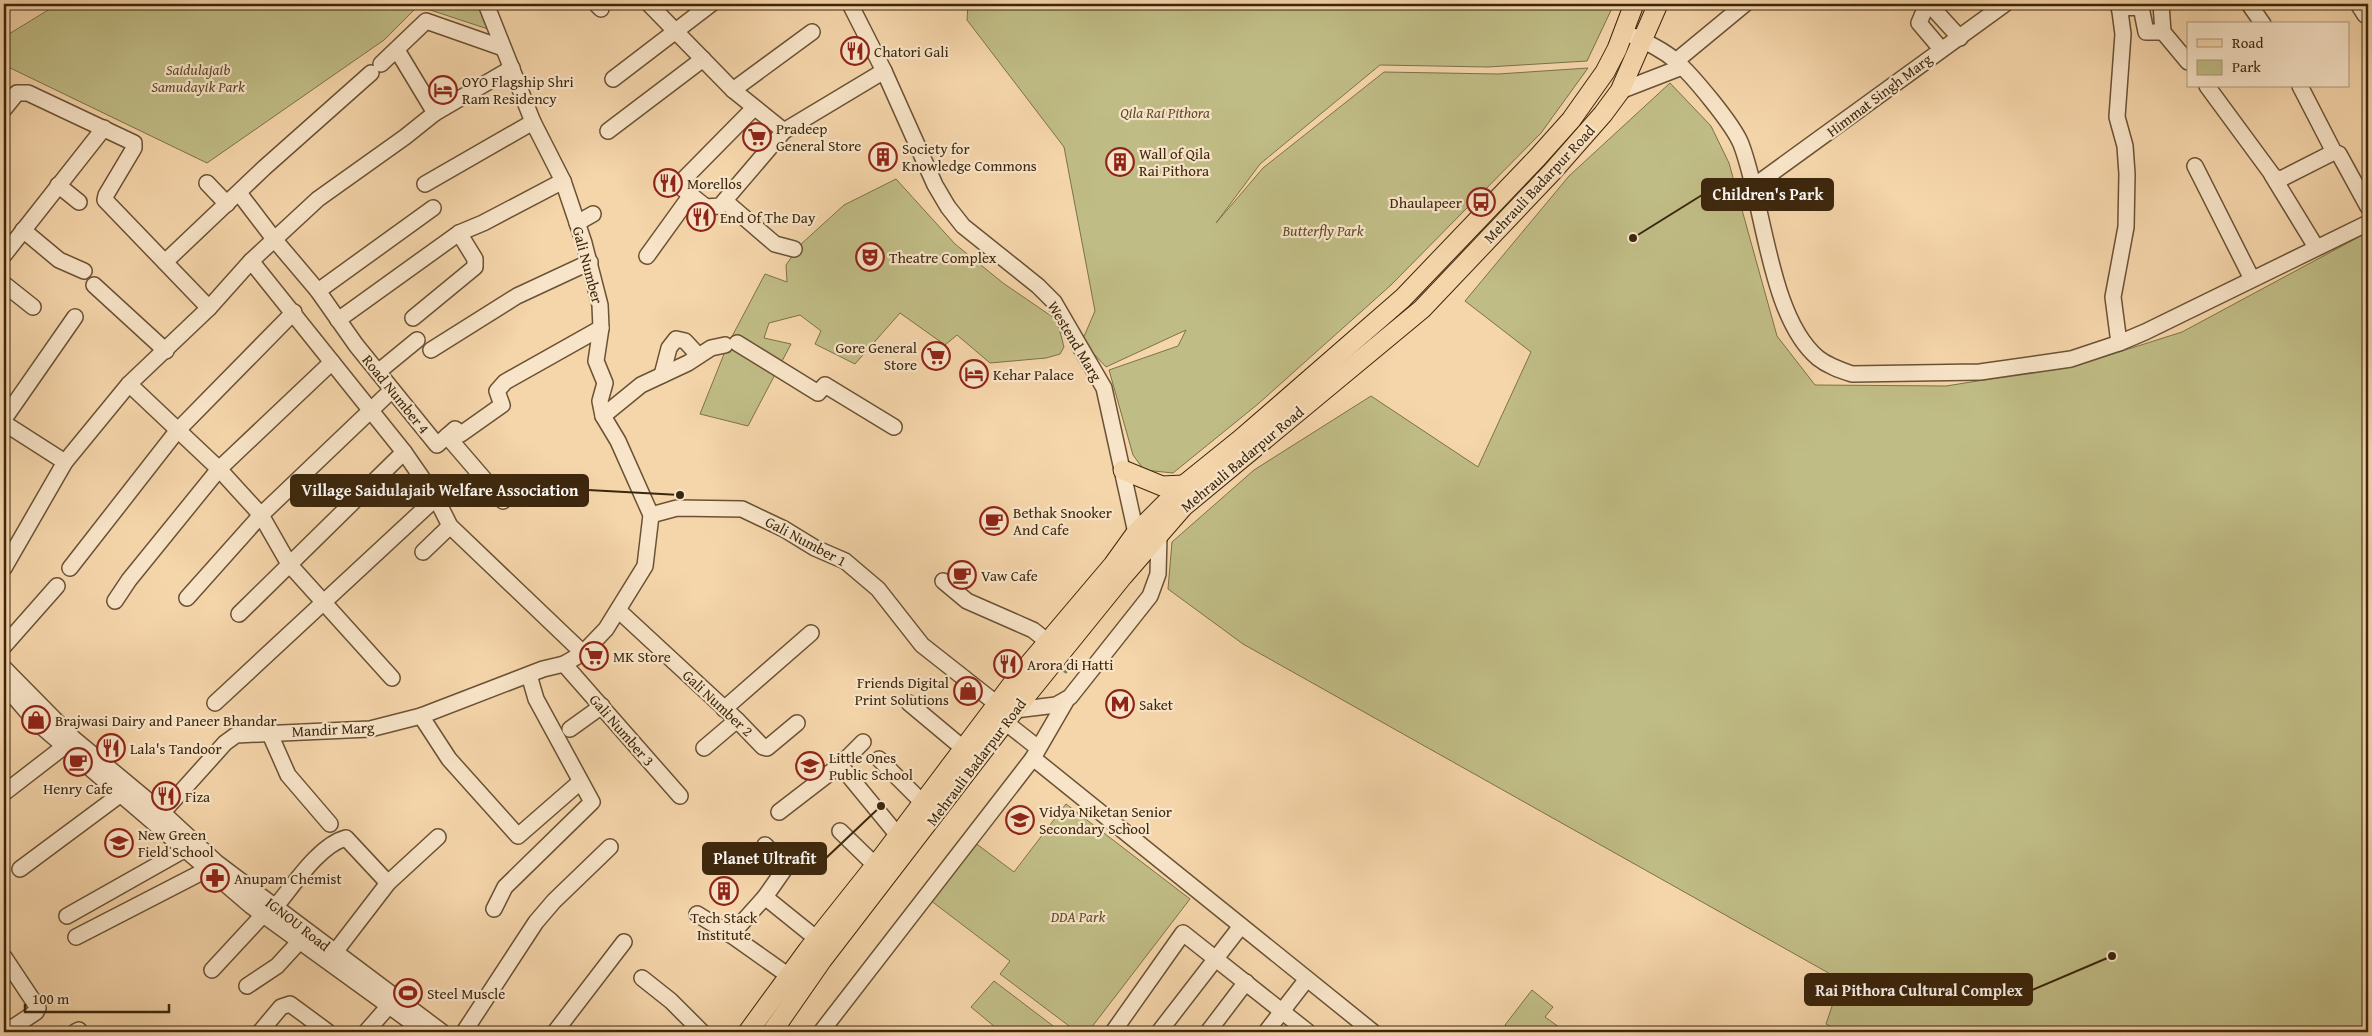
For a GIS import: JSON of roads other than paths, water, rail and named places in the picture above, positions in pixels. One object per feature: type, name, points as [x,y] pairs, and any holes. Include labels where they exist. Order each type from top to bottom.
[{"type":"main road","name":"Mehrauli Badarpur Road","points":[[748,1032],[816,940],[876,866],[904,843],[924,803],[997,704],[1047,641],[1113,565],[1136,533],[1184,485],[1241,439],[1403,298],[1571,120],[1605,72],[1624,32],[1634,4]]},
{"type":"main road","name":"Mehrauli Badarpur Road","points":[[772,1032],[904,843],[1183,507],[1418,313],[1552,172],[1603,114],[1620,91],[1658,4]]},
{"type":"main road","points":[[1123,470],[1143,480],[1162,486],[1184,485]]},
{"type":"street","name":"Gali Number","points":[[486,4],[533,122],[563,181],[590,262],[600,305],[600,328],[596,361],[605,384],[600,401],[603,416]]},
{"type":"street","points":[[649,4],[733,90],[784,132]]},
{"type":"street","points":[[613,79],[711,4]]},
{"type":"street","name":"Westend Marg","points":[[850,4],[884,71],[911,135],[948,207],[963,226],[1038,286],[1059,311],[1107,394],[1136,533]]},
{"type":"street","points":[[1620,91],[1679,64],[1745,4]]},
{"type":"street","points":[[1941,49],[1919,23],[1928,4],[1960,38]]},
{"type":"street","name":"Himmat Singh Marg","points":[[1754,186],[2005,4]]},
{"type":"street","points":[[2161,4],[2163,32],[2187,61]]},
{"type":"street","points":[[2249,4],[2262,22]]},
{"type":"street","points":[[2358,4],[2365,15],[2368,13]]},
{"type":"street","points":[[2119,343],[2113,297],[2126,227],[2127,174],[2125,146],[2118,117],[2122,34],[2119,6],[2141,7],[2146,32],[2163,32]]},
{"type":"street","points":[[165,262],[397,50],[426,21],[503,48]]},
{"type":"street","points":[[733,90],[812,32]]},
{"type":"street","points":[[1624,32],[1652,44],[1679,64],[1732,127],[1741,144],[1786,308],[1795,329],[1806,346],[1818,358],[1834,368],[1852,374],[1980,372],[2071,359],[2119,343],[2368,223]]},
{"type":"street","points":[[397,50],[435,113]]},
{"type":"street","points":[[608,131],[703,59]]},
{"type":"street","points":[[4,568],[65,462],[129,384],[166,351],[209,308],[251,261],[318,199],[405,137],[435,113],[512,68]]},
{"type":"street","points":[[754,108],[678,185],[706,207],[720,206],[784,132],[884,71]]},
{"type":"street","points":[[2209,88],[2272,175],[2316,247]]},
{"type":"street","points":[[2301,88],[2334,152],[2339,154],[2368,207]]},
{"type":"street","points":[[4,109],[17,93],[23,92],[135,144],[105,200],[209,308]]},
{"type":"street","points":[[425,184],[533,122]]},
{"type":"street","points":[[4,255],[104,128]]},
{"type":"street","points":[[2272,175],[2281,179],[2334,152]]},
{"type":"street","points":[[2196,166],[2252,279]]},
{"type":"street","points":[[338,320],[458,233],[483,223],[563,181]]},
{"type":"street","points":[[207,183],[227,204]]},
{"type":"street","points":[[58,185],[80,202]]},
{"type":"street","name":"Road Number 4","points":[[239,193],[274,239],[318,291],[338,320],[436,445],[455,429],[461,434],[502,404],[497,391],[505,382],[600,328]]},
{"type":"street","points":[[647,256],[690,195]]},
{"type":"street","points":[[725,201],[775,244],[794,249]]},
{"type":"street","points":[[318,291],[433,208]]},
{"type":"street","points":[[577,223],[593,214]]},
{"type":"street","points":[[23,230],[59,260],[84,271]]},
{"type":"street","points":[[413,318],[475,267],[475,259],[458,233]]},
{"type":"street","points":[[251,261],[294,312],[404,452],[436,498],[450,526],[583,653],[606,629],[644,566],[651,515],[618,441],[603,416],[641,385],[688,363],[698,355],[731,344],[818,393],[825,385],[894,427]]},
{"type":"street","points":[[430,350],[517,296],[590,262]]},
{"type":"street","points":[[4,284],[33,307]]},
{"type":"street","points":[[94,285],[166,351]]},
{"type":"street","points":[[70,568],[177,431],[294,312]]},
{"type":"street","points":[[65,462],[4,421],[75,317]]},
{"type":"street","points":[[662,375],[669,348],[676,339],[685,341],[698,355]]},
{"type":"street","points":[[378,372],[417,340]]},
{"type":"street","points":[[115,601],[129,580],[219,469],[332,362]]},
{"type":"street","points":[[129,384],[219,469],[260,515],[289,564],[392,678]]},
{"type":"street","points":[[187,598],[260,515],[392,390]]},
{"type":"street","points":[[447,436],[503,501]]},
{"type":"street","points":[[239,614],[404,452]]},
{"type":"street","points":[[214,703],[436,498]]},
{"type":"street","name":"Gali Number 1","points":[[651,515],[677,508],[742,509],[784,529],[815,548],[845,561],[878,589],[922,645],[997,704]]},
{"type":"street","points":[[423,552],[450,526]]},
{"type":"street","points":[[821,1032],[1036,753],[1066,700],[1150,596],[1158,574],[1159,536]]},
{"type":"street","points":[[943,581],[967,601],[1033,630],[1047,641]]},
{"type":"street","points":[[4,646],[57,586]]},
{"type":"street","name":"Gali Number 2","points":[[618,610],[765,748],[797,723]]},
{"type":"street","points":[[724,709],[811,633]]},
{"type":"street","name":"Mandir Marg","points":[[158,818],[230,738],[236,735],[269,732],[370,729],[421,716],[529,675],[564,664],[583,653]]},
{"type":"street","name":"Gali Number 3","points":[[564,664],[680,796]]},
{"type":"street","name":"IGNOU Road","points":[[4,668],[44,708],[69,743]]},
{"type":"street","points":[[494,909],[505,887],[590,806],[591,800],[536,699],[529,675]]},
{"type":"street","name":"IGNOU Road","points":[[4,686],[31,717],[69,743],[158,818],[335,952],[424,1032]]},
{"type":"street","points":[[1066,700],[1056,705],[1010,716],[1036,753],[1241,926],[1373,1032]]},
{"type":"street","points":[[909,703],[964,749]]},
{"type":"street","points":[[570,729],[602,706]]},
{"type":"street","points":[[31,717],[44,708]]},
{"type":"street","points":[[421,716],[449,759],[518,836],[580,782]]},
{"type":"street","points":[[704,748],[737,720]]},
{"type":"street","points":[[269,732],[288,774],[330,824]]},
{"type":"street","points":[[778,812],[840,765],[863,742]]},
{"type":"street","points":[[4,793],[69,743]]},
{"type":"street","points":[[879,759],[924,803]]},
{"type":"street","points":[[840,765],[904,843]]},
{"type":"street","points":[[20,870],[126,791]]},
{"type":"street","name":"IGNOU Road","points":[[158,818],[184,850],[262,916],[392,1003],[442,1032]]},
{"type":"street","points":[[840,832],[876,866]]},
{"type":"street","points":[[335,952],[388,883],[438,837]]},
{"type":"street","points":[[276,906],[313,861],[333,844],[346,838],[388,883]]},
{"type":"street","points":[[731,935],[765,896],[786,867],[765,845]]},
{"type":"street","points":[[464,1032],[536,922],[554,900],[610,847]]},
{"type":"street","points":[[66,916],[184,850]]},
{"type":"street","points":[[76,938],[208,869]]},
{"type":"street","points":[[765,896],[816,940]]},
{"type":"street","points":[[698,914],[789,976]]},
{"type":"street","points":[[212,970],[262,916]]},
{"type":"street","points":[[1159,1032],[1241,926]]},
{"type":"street","points":[[1113,1032],[1183,933],[1308,1032]]},
{"type":"street","points":[[247,986],[277,966],[299,942]]},
{"type":"street","points":[[556,1032],[624,942]]},
{"type":"street","points":[[4,957],[38,1008],[36,1012],[6,1032]]},
{"type":"street","points":[[642,978],[671,1001],[702,1032]]},
{"type":"street","points":[[1266,1032],[1308,980]]},
{"type":"street","points":[[1208,1032],[1246,982]]},
{"type":"street","points":[[371,1031],[392,1003]]},
{"type":"street","points":[[260,1032],[282,1007],[290,1004],[328,1032]]},
{"type":"waterway","points":[[1059,667],[1066,672]]},
{"type":"place","name":"Chatori Gali","points":[[855,51]]},
{"type":"place","name":"OYO Flagship Shri Ram Residency","points":[[443,90]]},
{"type":"place","name":"Pradeep General Store","points":[[757,137]]},
{"type":"place","name":"Society for Knowledge Commons","points":[[883,157]]},
{"type":"place","name":"Wall of Qila Rai Pithora","points":[[1120,162]]},
{"type":"place","name":"Morellos","points":[[668,183]]},
{"type":"place","name":"Dhaulapeer","points":[[1481,202]]},
{"type":"place","name":"End Of The Day","points":[[701,217]]},
{"type":"place","name":"Children's Park","points":[[1633,238]]},
{"type":"place","name":"Theatre Complex","points":[[870,257]]},
{"type":"place","name":"Gore General Store","points":[[936,356]]},
{"type":"place","name":"Kehar Palace","points":[[974,374]]},
{"type":"place","name":"Village Saidulajaib Welfare Association","points":[[680,495]]},
{"type":"place","name":"Bethak Snooker And Cafe","points":[[994,521]]},
{"type":"place","name":"Vaw Cafe","points":[[962,575]]},
{"type":"place","name":"MK Store","points":[[594,656]]},
{"type":"place","name":"Arora di Hatti","points":[[1008,664]]},
{"type":"place","name":"Friends Digital Print Solutions","points":[[968,691]]},
{"type":"place","name":"Saket","points":[[1120,704]]},
{"type":"place","name":"Brajwasi Dairy and Paneer Bhandar","points":[[36,720]]},
{"type":"place","name":"Lala's Tandoor","points":[[111,748]]},
{"type":"place","name":"Henry Cafe","points":[[78,762]]},
{"type":"place","name":"Little Ones Public School","points":[[810,766]]},
{"type":"place","name":"Fiza","points":[[166,796]]},
{"type":"place","name":"Planet Ultrafit","points":[[881,806]]},
{"type":"place","name":"Vidya Niketan Senior Secondary School","points":[[1020,820]]},
{"type":"place","name":"New Green Field School","points":[[119,843]]},
{"type":"place","name":"Anupam Chemist","points":[[215,878]]},
{"type":"place","name":"Tech Stack Institute","points":[[724,891]]},
{"type":"place","name":"Rai Pithora Cultural Complex","points":[[2112,956]]},
{"type":"place","name":"Steel Muscle","points":[[408,993]]},
{"type":"park label","name":"Saidulajaib Samudayik Park","points":[[198,78]]},
{"type":"park label","name":"Qila Rai Pithora","points":[[1165,112]]},
{"type":"park label","name":"Butterfly Park","points":[[1323,230]]},
{"type":"park label","name":"DDA Park","points":[[1078,916]]}]
